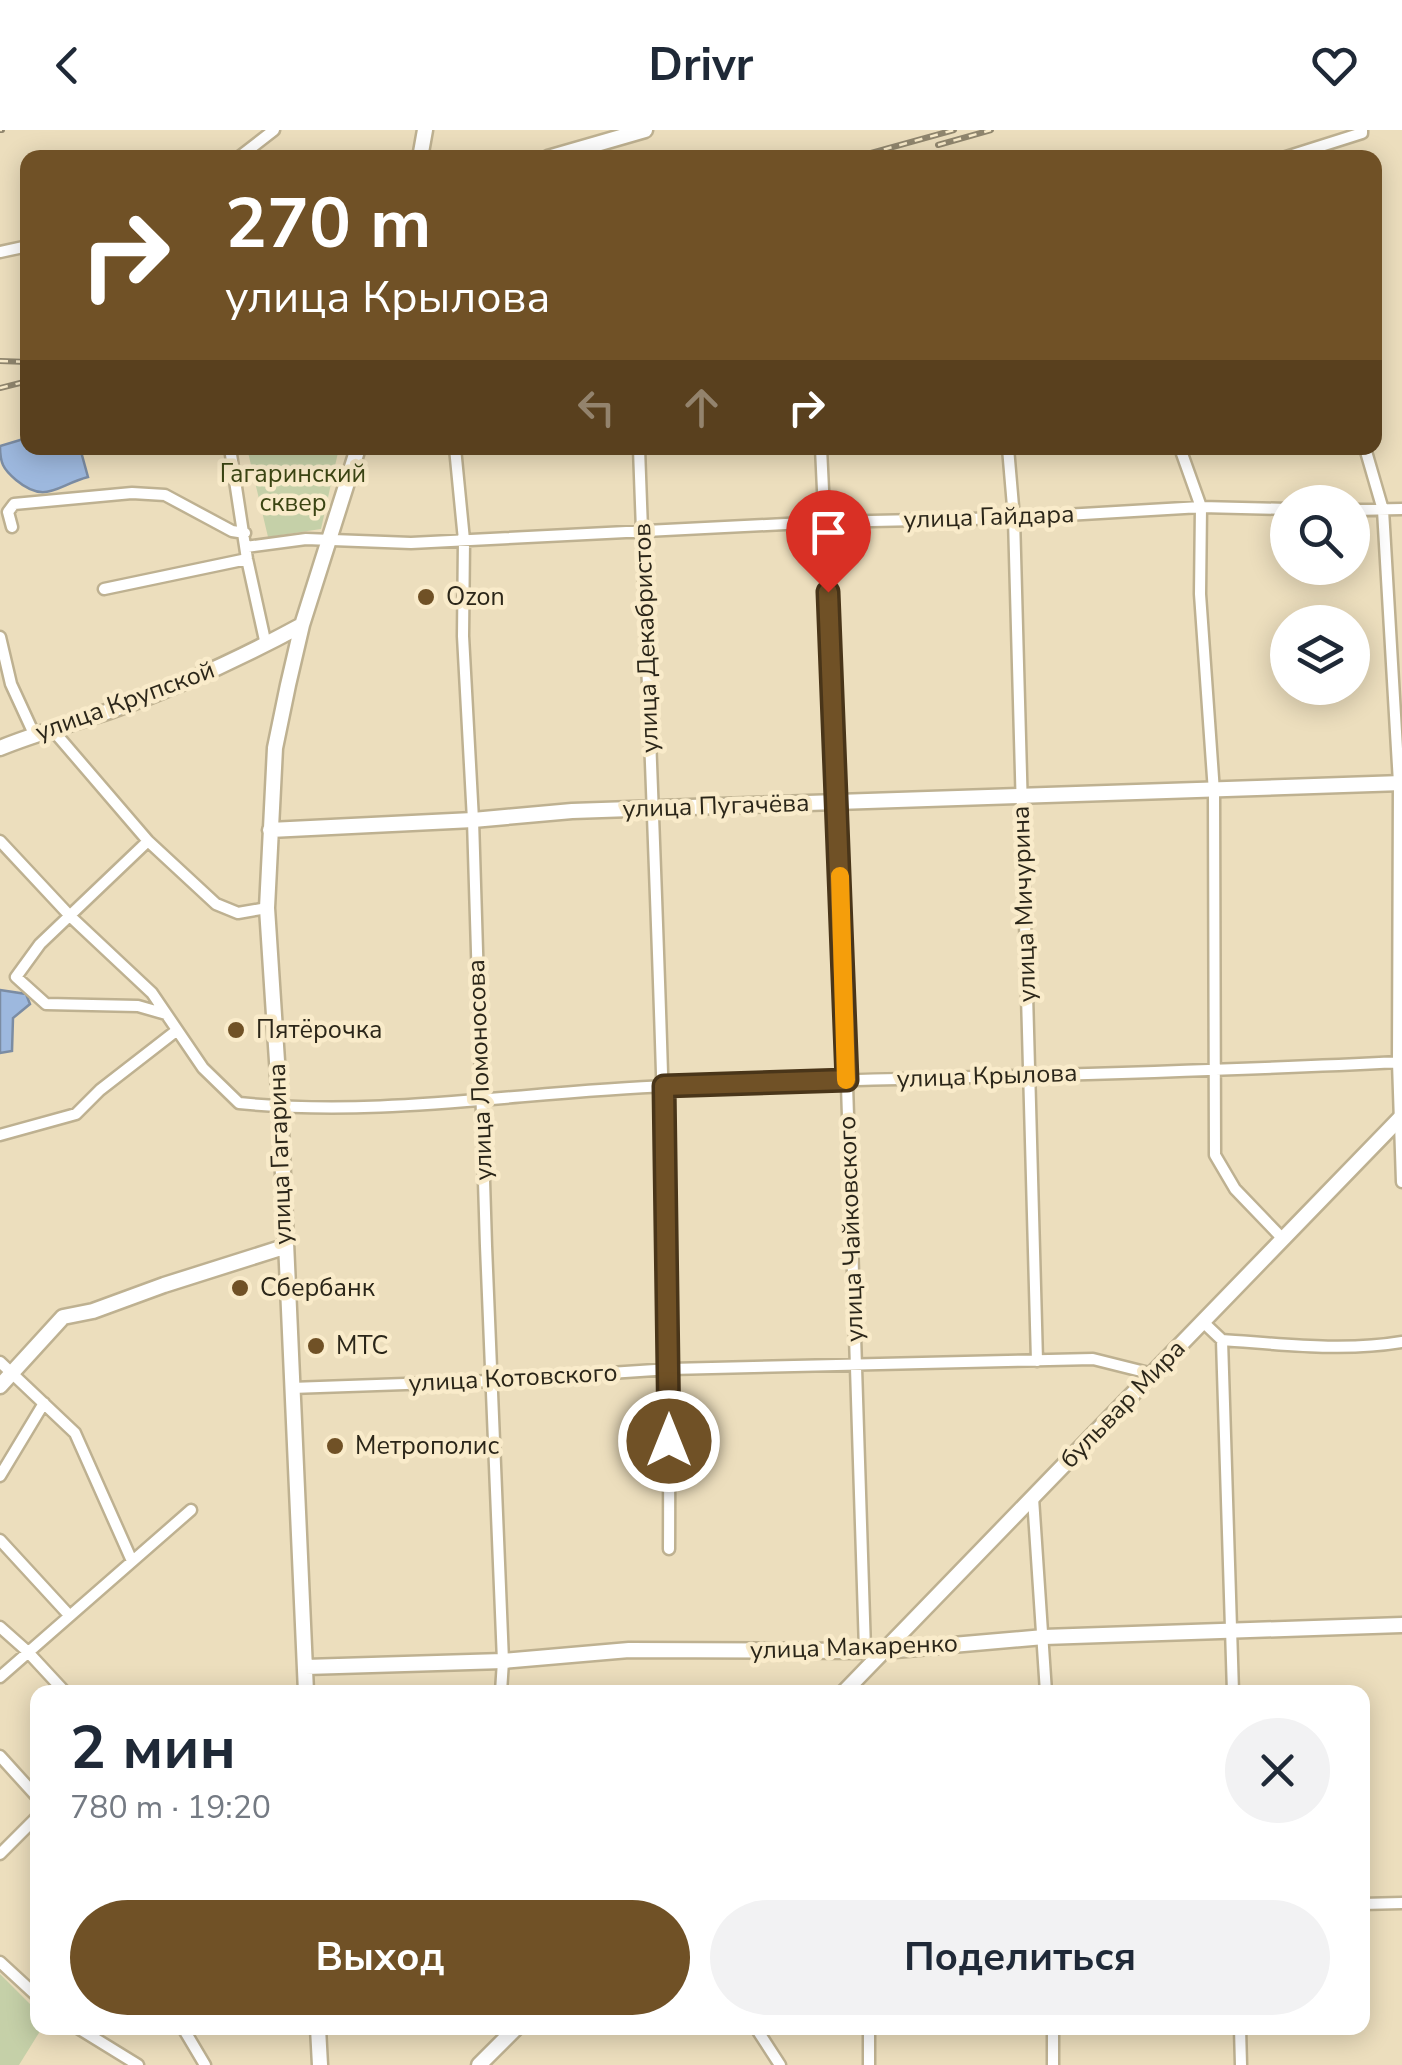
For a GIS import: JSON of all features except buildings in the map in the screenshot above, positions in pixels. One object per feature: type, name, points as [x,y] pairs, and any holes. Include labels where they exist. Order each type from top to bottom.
[{"type":"street","points":[[248,150],[274,130]]},
{"type":"street","points":[[576,150],[646,130]]},
{"type":"street","points":[[1306,150],[1362,130]]},
{"type":"street","points":[[231,455],[247,560],[266,645]]},
{"type":"street","name":"улица Гагарина","points":[[306,1685],[280,1107],[266,908],[275,748],[302,625],[356,455]]},
{"type":"street","name":"улица Ломоносова","points":[[456,455],[464,540],[463,636],[474,820],[504,1660],[502,1685]]},
{"type":"street","name":"улица Декабристов","points":[[640,455],[664,1086],[670,1369],[668,1549]]},
{"type":"street","name":"улица Чайковского","points":[[822,455],[838,802],[865,1650]]},
{"type":"street","name":"улица Мичурина","points":[[1009,455],[1014,518],[1037,1361]]},
{"type":"street","points":[[1182,455],[1201,507],[1200,594],[1214,792],[1215,1155],[1235,1189],[1282,1240]]},
{"type":"street","points":[[1367,455],[1383,510],[1401,783],[1398,1062],[1402,1182]]},
{"type":"street","points":[[12,527],[8,512],[14,504],[132,493],[165,495],[232,531],[245,533]]},
{"type":"street","name":"улица Гайдара","points":[[246,547],[306,539],[365,544],[1201,507],[1270,509]]},
{"type":"street","points":[[1370,510],[1402,509]]},
{"type":"street","points":[[104,589],[247,560]]},
{"type":"street","name":"улица Крупской","points":[[0,748],[116,709],[266,645],[302,625]]},
{"type":"street","points":[[0,638],[11,684],[34,734]]},
{"type":"street","points":[[51,728],[148,842],[223,909],[238,914],[266,908]]},
{"type":"street","name":"улица Пугачёва","points":[[270,830],[572,811],[1401,783]]},
{"type":"street","name":"улица Крылова","points":[[0,841],[152,994],[203,1068],[239,1103],[358,1108],[664,1086],[1214,1072],[1398,1062]]},
{"type":"street","points":[[148,842],[40,944],[16,978],[46,1004],[138,1006],[166,1014]]},
{"type":"street","points":[[0,1135],[76,1114],[176,1030]]},
{"type":"street","name":"бульвар Мира","points":[[851,1685],[1401,1117]]},
{"type":"street","points":[[0,1386],[6,1367],[63,1317],[93,1312],[284,1247]]},
{"type":"street","points":[[1203,1322],[1222,1340],[1327,1346],[1402,1342]]},
{"type":"street","points":[[1222,1340],[1234,1685]]},
{"type":"street","name":"улица Котовского","points":[[291,1388],[492,1381],[670,1369],[1094,1359],[1153,1374]]},
{"type":"street","points":[[6,1367],[75,1433],[132,1561]]},
{"type":"street","points":[[0,1476],[44,1403]]},
{"type":"street","points":[[1033,1498],[1046,1685]]},
{"type":"street","points":[[0,1677],[192,1510]]},
{"type":"street","points":[[0,1540],[69,1615]]},
{"type":"street","name":"улица Макаренко","points":[[306,1667],[504,1660],[629,1650],[884,1650],[1044,1637],[1402,1626]]},
{"type":"street","points":[[0,1627],[59,1685]]},
{"type":"street","points":[[0,1756],[30,1789]]},
{"type":"street","points":[[0,1854],[30,1824]]},
{"type":"street","points":[[1370,1904],[1402,1902]]},
{"type":"street","points":[[0,1962],[30,1990]]},
{"type":"street","points":[[89,2035],[138,2065]]},
{"type":"street","points":[[187,2035],[206,2065]]},
{"type":"street","points":[[318,2035],[320,2065]]},
{"type":"street","points":[[479,2065],[509,2035]]},
{"type":"street","points":[[761,2035],[780,2065]]},
{"type":"street","points":[[868,2035],[869,2065]]},
{"type":"street","points":[[1052,2035],[1053,2065]]},
{"type":"street","points":[[1240,2035],[1241,2065]]},
{"type":"green space","name":"Гагаринский сквер","points":[[249,455],[337,455],[321,529],[268,537]]},
{"type":"green space","points":[[0,1974],[30,2004],[30,2035],[38,2035],[19,2065],[0,2065]]},
{"type":"water","points":[[20,440],[20,455],[82,455],[88,477],[52,491],[36,491],[5,469],[0,446]]},
{"type":"water","points":[[0,990],[26,994],[30,1004],[13,1018],[12,1051],[0,1053]]},
{"type":"railway","points":[[882,150],[954,130]]},
{"type":"railway","points":[[938,145],[991,130]]},
{"type":"railway","points":[[0,361],[20,362]]},
{"type":"railway","points":[[0,388],[20,383]]},
{"type":"slow traffic","points":[[840,876],[846,1080]]},
{"type":"place","name":"Ozon","points":[[426,597]]},
{"type":"place","name":"Пятёрочка","points":[[236,1030]]},
{"type":"place","name":"Сбербанк","points":[[240,1288]]},
{"type":"place","name":"МТС","points":[[316,1346]]},
{"type":"place","name":"Метрополис","points":[[335,1446]]},
{"type":"route","points":[[669,1441],[664,1086],[847,1080],[828,592]]}]
